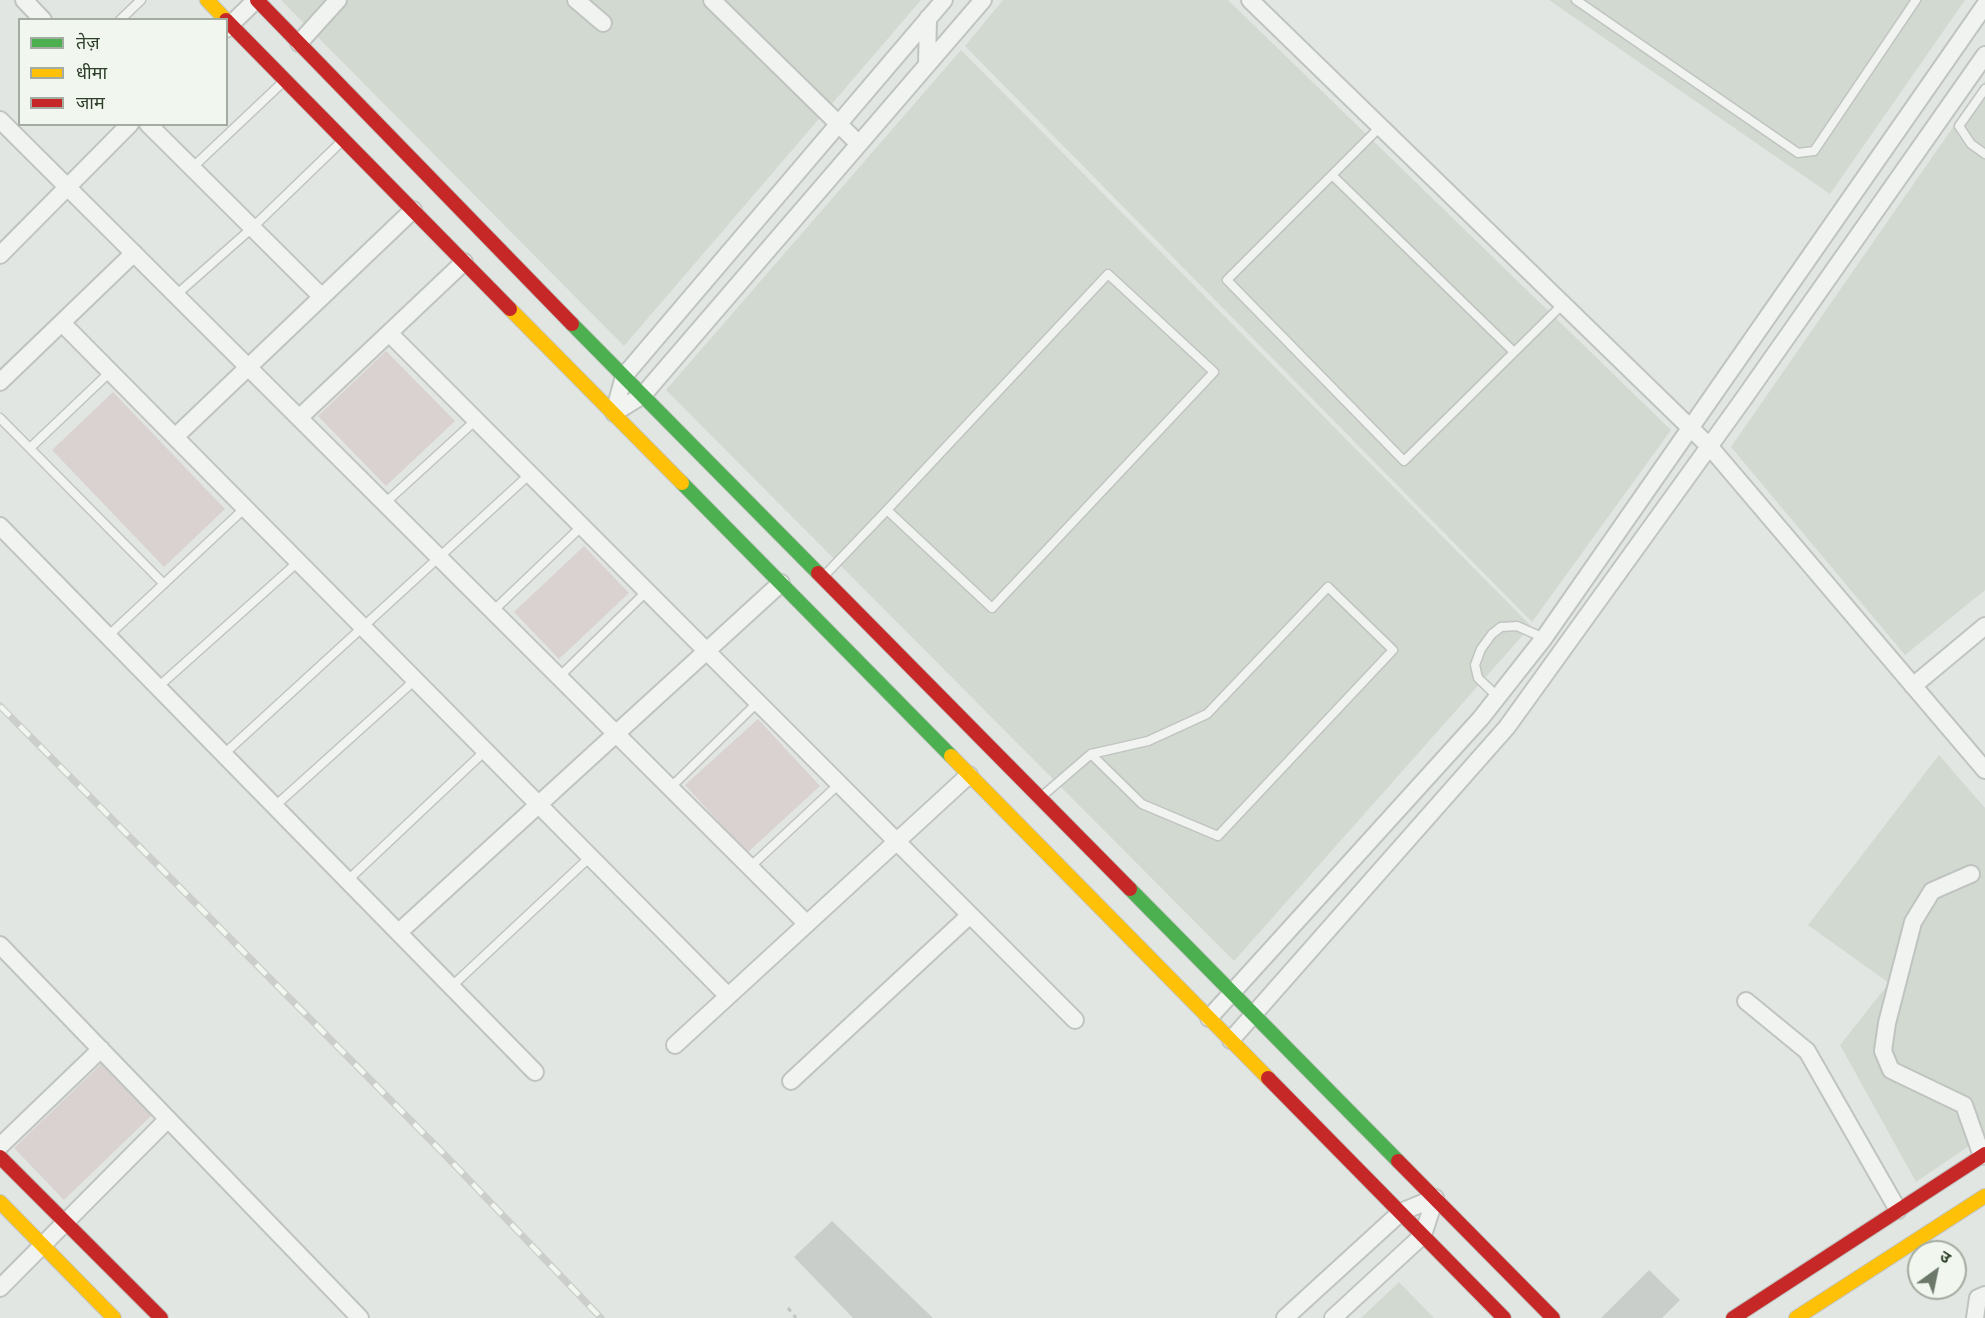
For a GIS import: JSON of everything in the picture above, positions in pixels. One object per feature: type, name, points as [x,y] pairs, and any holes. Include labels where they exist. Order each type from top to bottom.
[{"type":"street","points":[[24,0],[41,18]]},
{"type":"street","points":[[207,0],[222,18]]},
{"type":"street","points":[[228,23],[257,0],[643,396],[1553,1318]]},
{"type":"street","points":[[299,43],[338,0]]},
{"type":"street","points":[[576,0],[603,23]]},
{"type":"street","points":[[712,0],[859,144]]},
{"type":"street","points":[[614,413],[624,376],[944,0]]},
{"type":"street","points":[[614,413],[643,396],[982,0]]},
{"type":"street","points":[[1250,0],[1710,447],[1985,770]]},
{"type":"street","points":[[1209,1018],[1498,697],[1544,638],[1985,5]]},
{"type":"street","points":[[927,65],[928,18]]},
{"type":"street","points":[[228,25],[344,139],[1504,1318]]},
{"type":"street","points":[[1231,1040],[1507,728],[1710,447],[1985,55]]},
{"type":"street","points":[[0,121],[807,924]]},
{"type":"street","points":[[0,255],[128,126]]},
{"type":"street","points":[[150,126],[322,297]]},
{"type":"street","points":[[175,437],[413,210]]},
{"type":"street","points":[[0,382],[134,253]]},
{"type":"street","points":[[299,418],[464,262]]},
{"type":"street","points":[[62,322],[728,996]]},
{"type":"street","points":[[389,333],[1075,1020]]},
{"type":"street","points":[[0,526],[535,1072]]},
{"type":"street","points":[[399,932],[781,583]]},
{"type":"street","points":[[1913,686],[1985,626]]},
{"type":"street","points":[[675,1045],[969,775]]},
{"type":"street","points":[[1733,1318],[1983,1155],[1964,1106],[1890,1071],[1883,1051],[1887,1023],[1913,922],[1932,891],[1971,874]]},
{"type":"street","points":[[791,1081],[970,915]]},
{"type":"street","points":[[0,945],[360,1318]]},
{"type":"street","points":[[1746,1001],[1807,1051],[1898,1210]]},
{"type":"street","points":[[0,1146],[101,1049]]},
{"type":"street","points":[[0,1288],[41,1244],[168,1119]]},
{"type":"street","points":[[0,1157],[161,1318]]},
{"type":"street","points":[[1796,1318],[1985,1196]]},
{"type":"street","points":[[1285,1318],[1401,1212],[1435,1198]]},
{"type":"street","points":[[1333,1318],[1423,1235],[1435,1198]]},
{"type":"street","points":[[0,1203],[114,1318]]},
{"type":"street","points":[[1975,1318],[1978,1298],[1985,1295]]},
{"type":"lane","points":[[122,18],[141,0]]},
{"type":"lane","points":[[1576,0],[1798,153],[1814,151],[1916,0]]},
{"type":"lane","points":[[192,168],[285,80]]},
{"type":"lane","points":[[1985,90],[1959,126],[1971,144],[1985,154]]},
{"type":"lane","points":[[1380,127],[1227,280],[1404,461],[1563,304]]},
{"type":"lane","points":[[176,295],[252,228],[344,139]]},
{"type":"lane","points":[[1332,175],[1514,352]]},
{"type":"lane","points":[[823,578],[1108,274],[1214,372],[992,608],[887,510]]},
{"type":"lane","points":[[30,448],[110,372]]},
{"type":"lane","points":[[0,418],[164,584]]},
{"type":"lane","points":[[385,503],[476,420]]},
{"type":"lane","points":[[224,754],[530,474]]},
{"type":"lane","points":[[108,636],[245,508]]},
{"type":"lane","points":[[493,611],[582,526]]},
{"type":"lane","points":[[158,687],[298,562]]},
{"type":"lane","points":[[1040,797],[1091,754],[1148,741],[1207,714],[1328,587],[1393,650],[1218,836],[1142,804],[1091,754]]},
{"type":"lane","points":[[559,677],[647,591]]},
{"type":"lane","points":[[1498,697],[1478,678],[1475,665],[1481,649],[1492,634],[1501,627],[1517,626],[1544,638]]},
{"type":"lane","points":[[275,806],[415,680]]},
{"type":"lane","points":[[670,788],[758,702]]},
{"type":"lane","points":[[348,880],[485,751]]},
{"type":"lane","points":[[750,867],[839,784]]},
{"type":"lane","points":[[452,986],[590,857]]},
{"type":"path","points":[[788,1308],[796,1318]]},
{"type":"shaded area","points":[[281,0],[921,0],[624,346]]},
{"type":"shaded area","points":[[1003,0],[1228,0],[1671,430],[1532,622],[965,46]]},
{"type":"shaded area","points":[[1549,0],[1965,0],[1830,194]]},
{"type":"shaded area","points":[[961,50],[1531,626],[1234,961],[666,390]]},
{"type":"shaded area","points":[[1985,81],[1985,590],[1905,655],[1731,447]]},
{"type":"shaded area","points":[[386,351],[455,421],[386,486],[318,416]]},
{"type":"shaded area","points":[[113,392],[225,509],[164,567],[52,450]]},
{"type":"shaded area","points":[[584,546],[629,593],[559,659],[514,612]]},
{"type":"shaded area","points":[[758,719],[820,786],[747,853],[685,785]]},
{"type":"shaded area","points":[[1939,755],[1985,808],[1985,1135],[1916,1182],[1840,1045],[1889,983],[1808,925]]},
{"type":"shaded area","points":[[102,1063],[152,1115],[64,1200],[14,1148]]},
{"type":"shaded area","points":[[1399,1282],[1434,1318],[1361,1318]]},
{"type":"building","points":[[832,1221],[933,1318],[853,1318],[794,1257]]},
{"type":"building","points":[[1649,1270],[1680,1300],[1662,1318],[1601,1318]]},
{"type":"railway","points":[[0,706],[446,1156],[601,1318]]},
{"type":"traffic: fast","points":[[572,324],[818,573]]},
{"type":"traffic: fast","points":[[682,483],[951,756]]},
{"type":"traffic: fast","points":[[1130,889],[1398,1161]]},
{"type":"traffic: slow","points":[[207,0],[224,18]]},
{"type":"traffic: slow","points":[[510,309],[682,483]]},
{"type":"traffic: slow","points":[[951,756],[1268,1078]]},
{"type":"traffic: slow","points":[[1796,1318],[1985,1196]]},
{"type":"traffic: slow","points":[[0,1202],[114,1318]]},
{"type":"traffic: jam","points":[[257,0],[572,324]]},
{"type":"traffic: jam","points":[[228,22],[510,309]]},
{"type":"traffic: jam","points":[[818,573],[1130,889]]},
{"type":"traffic: jam","points":[[1268,1078],[1504,1318]]},
{"type":"traffic: jam","points":[[1733,1318],[1985,1154]]},
{"type":"traffic: jam","points":[[0,1157],[161,1318]]},
{"type":"traffic: jam","points":[[1398,1161],[1553,1318]]}]
